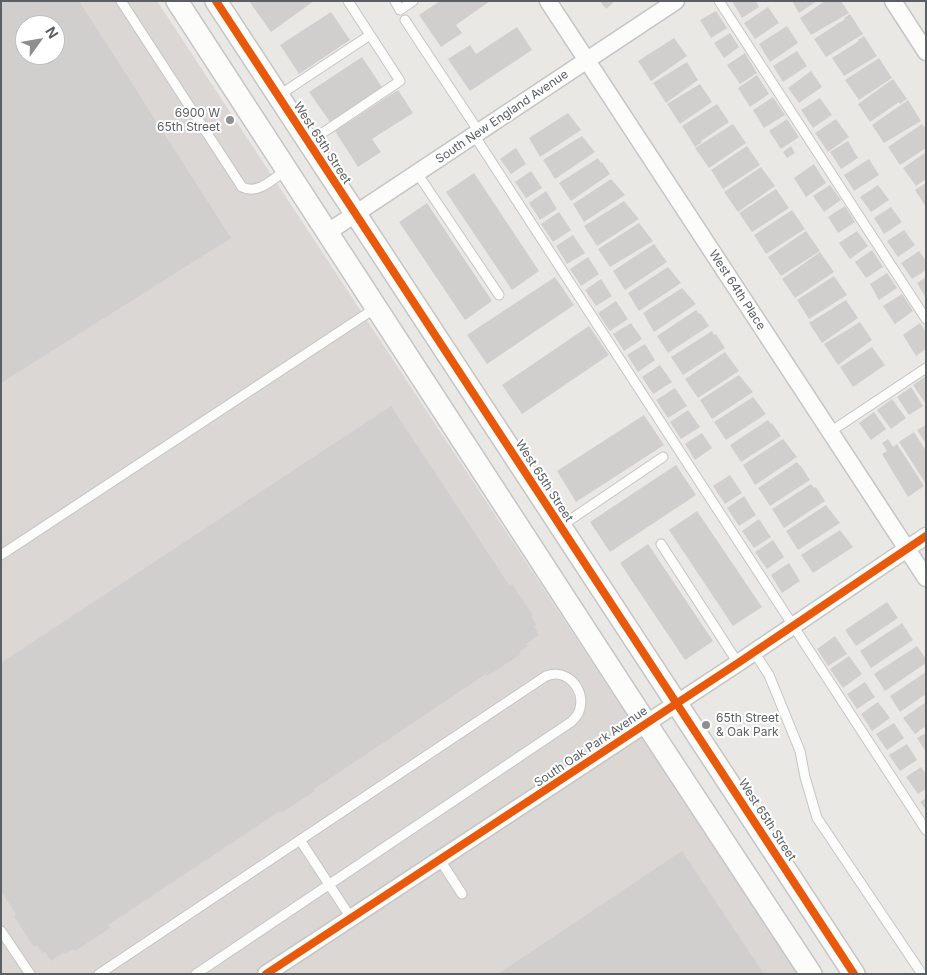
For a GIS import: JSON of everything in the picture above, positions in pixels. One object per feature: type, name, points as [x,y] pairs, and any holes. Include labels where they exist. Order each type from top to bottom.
[{"type":"street","points":[[177,1],[811,974]]},
{"type":"street","name":"West 64th Place","points":[[548,1],[926,578]]},
{"type":"street","name":"South New England Avenue","points":[[328,232],[676,1]]},
{"type":"street","points":[[893,1],[926,52]]},
{"type":"street","name":"West 65th Street","points":[[220,3],[308,143],[854,974]]},
{"type":"street","name":"South Oak Park Avenue","points":[[266,974],[738,663],[926,536]]},
{"type":"lane","points":[[121,1],[242,187],[248,190],[257,189],[287,169]]},
{"type":"lane","points":[[308,143],[400,81],[348,1]]},
{"type":"lane","points":[[395,1],[400,10],[413,1]]},
{"type":"lane","points":[[719,1],[926,319]]},
{"type":"lane","points":[[405,20],[792,626],[926,830]]},
{"type":"lane","points":[[278,96],[370,35]]},
{"type":"lane","points":[[417,173],[499,295]]},
{"type":"lane","points":[[1,555],[377,307]]},
{"type":"lane","points":[[830,432],[926,368]]},
{"type":"lane","points":[[560,526],[663,457]]},
{"type":"lane","points":[[661,544],[738,663]]},
{"type":"lane","points":[[754,652],[769,675],[800,751],[805,777],[817,818],[922,974]]},
{"type":"lane","points":[[99,974],[546,676],[554,673],[562,674],[576,686],[581,706],[578,715],[572,722],[196,974]]},
{"type":"lane","points":[[300,840],[351,918]]},
{"type":"lane","points":[[440,860],[462,894]]},
{"type":"lane","points":[[1,931],[30,974]]},
{"type":"shaded area","points":[[1,1],[157,1],[797,974],[1,974]]},
{"type":"building","points":[[1,1],[79,1],[231,238],[1,383]]},
{"type":"building","points":[[249,1],[314,1],[271,32]]},
{"type":"building","points":[[440,1],[490,1],[456,25],[462,33],[441,47],[419,15]]},
{"type":"building","points":[[600,1],[615,1],[606,9]]},
{"type":"building","points":[[732,1],[756,1],[759,7],[742,18]]},
{"type":"building","points":[[792,1],[817,1],[799,13]]},
{"type":"building","points":[[825,1],[841,1],[849,13],[811,35],[800,18]]},
{"type":"building","points":[[768,7],[779,23],[755,39],[744,23]]},
{"type":"building","points":[[716,11],[727,28],[711,38],[700,20]]},
{"type":"building","points":[[331,12],[350,40],[299,74],[280,45]]},
{"type":"building","points":[[850,14],[863,34],[826,57],[814,39]]},
{"type":"building","points":[[787,26],[798,43],[770,62],[759,44]]},
{"type":"building","points":[[517,27],[532,50],[470,91],[448,59],[470,45],[476,54]]},
{"type":"building","points":[[730,33],[739,47],[724,58],[714,43]]},
{"type":"building","points":[[864,36],[877,56],[844,76],[832,58]]},
{"type":"building","points":[[674,38],[687,56],[651,81],[638,61]]},
{"type":"building","points":[[797,51],[807,66],[783,82],[773,66]]},
{"type":"building","points":[[745,53],[757,73],[740,84],[727,65]]},
{"type":"building","points":[[362,57],[382,87],[330,122],[309,92]]},
{"type":"building","points":[[879,58],[892,78],[859,100],[845,80]]},
{"type":"building","points":[[687,62],[698,80],[666,103],[653,83]]},
{"type":"building","points":[[811,71],[822,87],[799,103],[788,88]]},
{"type":"building","points":[[757,75],[769,94],[750,107],[738,88]]},
{"type":"building","points":[[893,79],[907,99],[900,104],[899,102],[870,122],[858,104]]},
{"type":"building","points":[[700,84],[712,102],[680,124],[667,104]]},
{"type":"building","points":[[398,90],[413,113],[372,139],[381,152],[358,167],[335,131]]},
{"type":"building","points":[[773,97],[785,115],[764,128],[753,110]]},
{"type":"building","points":[[820,98],[832,115],[813,128],[801,110]]},
{"type":"building","points":[[908,100],[921,121],[884,143],[872,125]]},
{"type":"building","points":[[717,104],[729,122],[695,147],[682,126]]},
{"type":"building","points":[[568,113],[581,130],[540,157],[529,138]]},
{"type":"building","points":[[787,119],[799,137],[781,149],[769,131]]},
{"type":"building","points":[[836,119],[849,137],[828,152],[815,133]]},
{"type":"building","points":[[733,124],[746,143],[709,168],[695,148]]},
{"type":"building","points":[[922,124],[926,129],[926,148],[900,165],[888,147]]},
{"type":"building","points":[[582,136],[595,152],[555,179],[543,160]]},
{"type":"building","points":[[848,141],[858,158],[841,169],[830,152]]},
{"type":"building","points":[[747,146],[760,165],[723,189],[711,170]]},
{"type":"building","points":[[791,146],[795,153],[787,158],[783,152]]},
{"type":"building","points":[[516,148],[526,164],[511,174],[500,159]]},
{"type":"building","points":[[926,152],[926,179],[916,186],[903,168]]},
{"type":"building","points":[[598,158],[610,174],[571,201],[559,183]]},
{"type":"building","points":[[869,159],[879,175],[854,191],[844,175]]},
{"type":"building","points":[[814,164],[826,183],[806,197],[794,178]]},
{"type":"building","points":[[761,167],[775,186],[738,212],[724,192]]},
{"type":"building","points":[[531,171],[542,188],[526,198],[515,182]]},
{"type":"building","points":[[474,173],[539,271],[512,290],[446,192]]},
{"type":"building","points":[[611,179],[625,195],[584,222],[573,204]]},
{"type":"building","points":[[926,183],[926,207],[915,190]]},
{"type":"building","points":[[830,185],[841,200],[824,212],[813,196]]},
{"type":"building","points":[[878,185],[889,200],[871,212],[860,197]]},
{"type":"building","points":[[776,189],[789,208],[752,232],[739,213]]},
{"type":"building","points":[[546,191],[557,209],[540,220],[529,203]]},
{"type":"building","points":[[624,201],[639,219],[597,246],[584,226]]},
{"type":"building","points":[[427,203],[492,301],[465,320],[399,222]]},
{"type":"building","points":[[845,206],[855,222],[838,233],[828,217]]},
{"type":"building","points":[[891,207],[902,222],[884,234],[874,218]]},
{"type":"building","points":[[792,210],[805,229],[766,254],[754,235]]},
{"type":"building","points":[[559,212],[571,230],[553,242],[541,224]]},
{"type":"building","points":[[639,223],[653,241],[610,267],[598,249]]},
{"type":"building","points":[[904,230],[915,245],[898,257],[887,241]]},
{"type":"building","points":[[806,231],[820,251],[781,276],[768,257]]},
{"type":"building","points":[[857,231],[868,246],[850,259],[839,243]]},
{"type":"building","points":[[573,235],[585,253],[567,264],[556,246]]},
{"type":"building","points":[[654,244],[667,262],[625,290],[613,271]]},
{"type":"building","points":[[872,250],[883,267],[866,278],[855,262]]},
{"type":"building","points":[[919,251],[926,261],[926,270],[912,279],[901,263]]},
{"type":"building","points":[[820,252],[834,272],[795,298],[782,279]]},
{"type":"building","points":[[588,257],[599,274],[581,286],[570,269]]},
{"type":"building","points":[[668,267],[681,283],[639,311],[628,293]]},
{"type":"building","points":[[887,273],[897,288],[879,300],[870,284]]},
{"type":"building","points":[[834,276],[847,295],[809,319],[797,300]]},
{"type":"building","points":[[555,277],[574,305],[487,364],[467,335]]},
{"type":"building","points":[[926,277],[926,298],[917,283]]},
{"type":"building","points":[[601,279],[612,296],[596,306],[585,290]]},
{"type":"building","points":[[682,288],[696,304],[654,332],[643,313]]},
{"type":"building","points":[[902,294],[913,311],[895,324],[883,306]]},
{"type":"building","points":[[846,300],[858,318],[822,343],[809,323]]},
{"type":"building","points":[[616,301],[628,319],[610,331],[598,313]]},
{"type":"building","points":[[696,310],[709,326],[668,353],[657,336]]},
{"type":"building","points":[[860,322],[872,340],[838,365],[824,344]]},
{"type":"building","points":[[631,323],[642,339],[624,351],[613,334]]},
{"type":"building","points":[[920,323],[926,332],[926,349],[916,356],[903,335]]},
{"type":"building","points":[[589,326],[609,355],[522,414],[502,385]]},
{"type":"building","points":[[712,331],[725,348],[683,375],[671,357]]},
{"type":"building","points":[[645,344],[655,360],[638,372],[627,355]]},
{"type":"building","points":[[872,347],[885,365],[853,387],[840,367]]},
{"type":"building","points":[[725,352],[739,371],[698,398],[685,379]]},
{"type":"building","points":[[660,365],[672,382],[653,394],[642,377]]},
{"type":"building","points":[[739,375],[753,392],[712,419],[700,400]]},
{"type":"building","points":[[926,376],[926,404],[913,385]]},
{"type":"building","points":[[911,387],[923,406],[909,415],[897,397]]},
{"type":"building","points":[[675,388],[687,406],[668,418],[656,400]]},
{"type":"building","points":[[753,397],[766,414],[726,440],[714,422]]},
{"type":"building","points":[[892,399],[906,418],[891,429],[877,410]]},
{"type":"building","points":[[391,406],[509,585],[512,584],[533,615],[531,616],[536,625],[534,626],[539,635],[526,644],[528,646],[520,652],[521,654],[487,676],[486,674],[314,789],[315,791],[281,813],[280,811],[108,925],[110,928],[75,951],[73,949],[65,954],[64,952],[51,961],[45,952],[42,953],[37,945],[34,947],[1,891],[1,663]]},
{"type":"building","points":[[688,410],[700,427],[681,439],[670,422]]},
{"type":"building","points":[[874,412],[886,429],[871,440],[859,423]]},
{"type":"building","points":[[644,415],[664,445],[576,502],[557,471]]},
{"type":"building","points":[[768,420],[781,436],[741,462],[730,445]]},
{"type":"building","points":[[926,425],[926,444],[917,430]]},
{"type":"building","points":[[914,432],[926,451],[926,484],[899,442]]},
{"type":"building","points":[[702,433],[712,448],[695,460],[685,444]]},
{"type":"building","points":[[783,439],[797,457],[755,485],[743,465]]},
{"type":"building","points":[[888,439],[893,447],[897,444],[924,486],[908,497],[882,454],[887,451],[882,443]]},
{"type":"building","points":[[797,462],[810,480],[770,506],[758,488]]},
{"type":"building","points":[[676,465],[696,495],[610,552],[590,522]]},
{"type":"building","points":[[730,475],[742,493],[725,504],[713,486]]},
{"type":"building","points":[[811,484],[814,488],[816,487],[825,501],[784,528],[772,509]]},
{"type":"building","points":[[744,496],[756,515],[739,526],[727,508]]},
{"type":"building","points":[[826,505],[840,523],[798,550],[786,531]]},
{"type":"building","points":[[697,511],[762,607],[733,626],[669,530]]},
{"type":"building","points":[[759,519],[771,537],[754,548],[742,531]]},
{"type":"building","points":[[840,530],[853,547],[813,573],[801,555]]},
{"type":"building","points":[[773,540],[784,557],[767,569],[755,552]]},
{"type":"building","points":[[648,544],[713,641],[685,660],[620,563]]},
{"type":"building","points":[[789,563],[800,581],[782,593],[771,575]]},
{"type":"building","points":[[887,602],[898,618],[856,646],[845,630]]},
{"type":"building","points":[[902,623],[913,640],[871,668],[860,651]]},
{"type":"building","points":[[835,636],[847,654],[828,666],[817,649]]},
{"type":"building","points":[[917,646],[926,659],[926,663],[885,691],[874,674]]},
{"type":"building","points":[[849,656],[862,674],[843,688],[830,669]]},
{"type":"building","points":[[926,672],[926,694],[900,712],[890,696]]},
{"type":"building","points":[[865,682],[875,697],[857,709],[847,694]]},
{"type":"building","points":[[878,702],[890,718],[872,731],[861,714]]},
{"type":"building","points":[[926,702],[926,726],[915,734],[903,718]]},
{"type":"building","points":[[894,723],[904,738],[887,750],[876,734]]},
{"type":"building","points":[[926,733],[926,752],[917,738]]},
{"type":"building","points":[[907,744],[917,760],[900,771],[889,755]]},
{"type":"building","points":[[921,767],[926,774],[926,789],[918,794],[906,777]]},
{"type":"building","points":[[926,798],[926,810],[920,802]]},
{"type":"building","points":[[682,851],[764,974],[498,974]]},
{"type":"cycle path","points":[[216,1],[854,974]]},
{"type":"cycle path","points":[[266,974],[738,663],[926,536]]},
{"type":"place","name":"6900 W 65th Street","points":[[230,120]]},
{"type":"place","name":"65th Street & Oak Park","points":[[706,725]]}]
